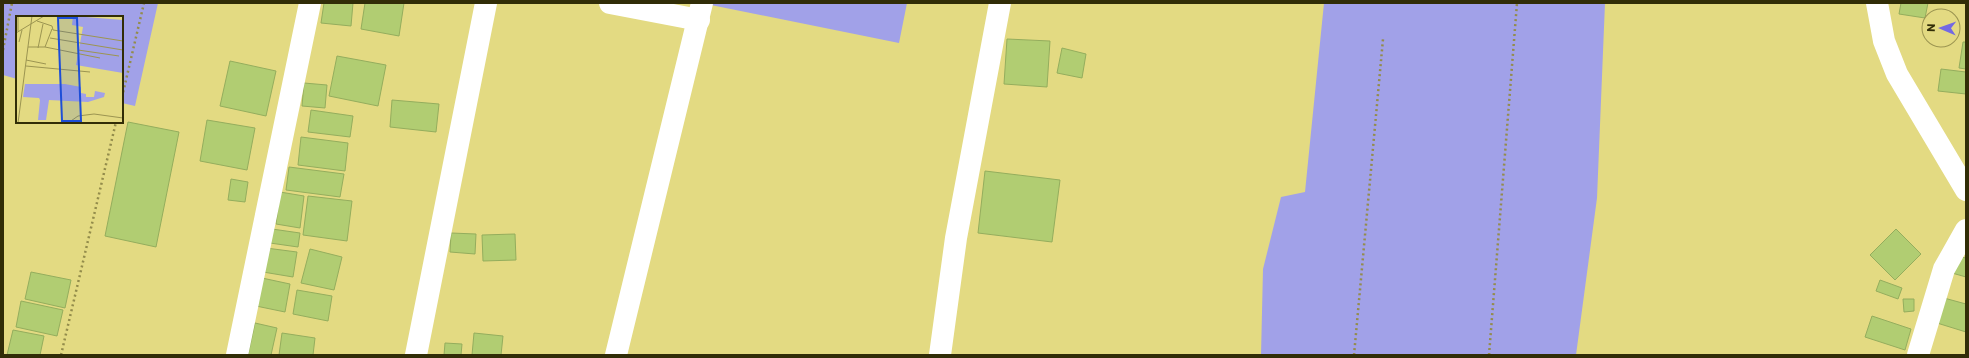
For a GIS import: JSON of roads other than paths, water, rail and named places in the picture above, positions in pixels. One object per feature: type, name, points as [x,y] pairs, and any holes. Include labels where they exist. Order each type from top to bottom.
[{"type":"street","points":[[237,355],[310,3]]},
{"type":"street","points":[[416,355],[486,3]]},
{"type":"street","points":[[940,355],[956,238],[1000,3]]},
{"type":"street","points":[[1877,3],[1884,41],[1897,74],[1966,190]]},
{"type":"street","points":[[616,355],[700,11],[617,4]]},
{"type":"street","points":[[1918,355],[1944,270],[1966,230]]}]
